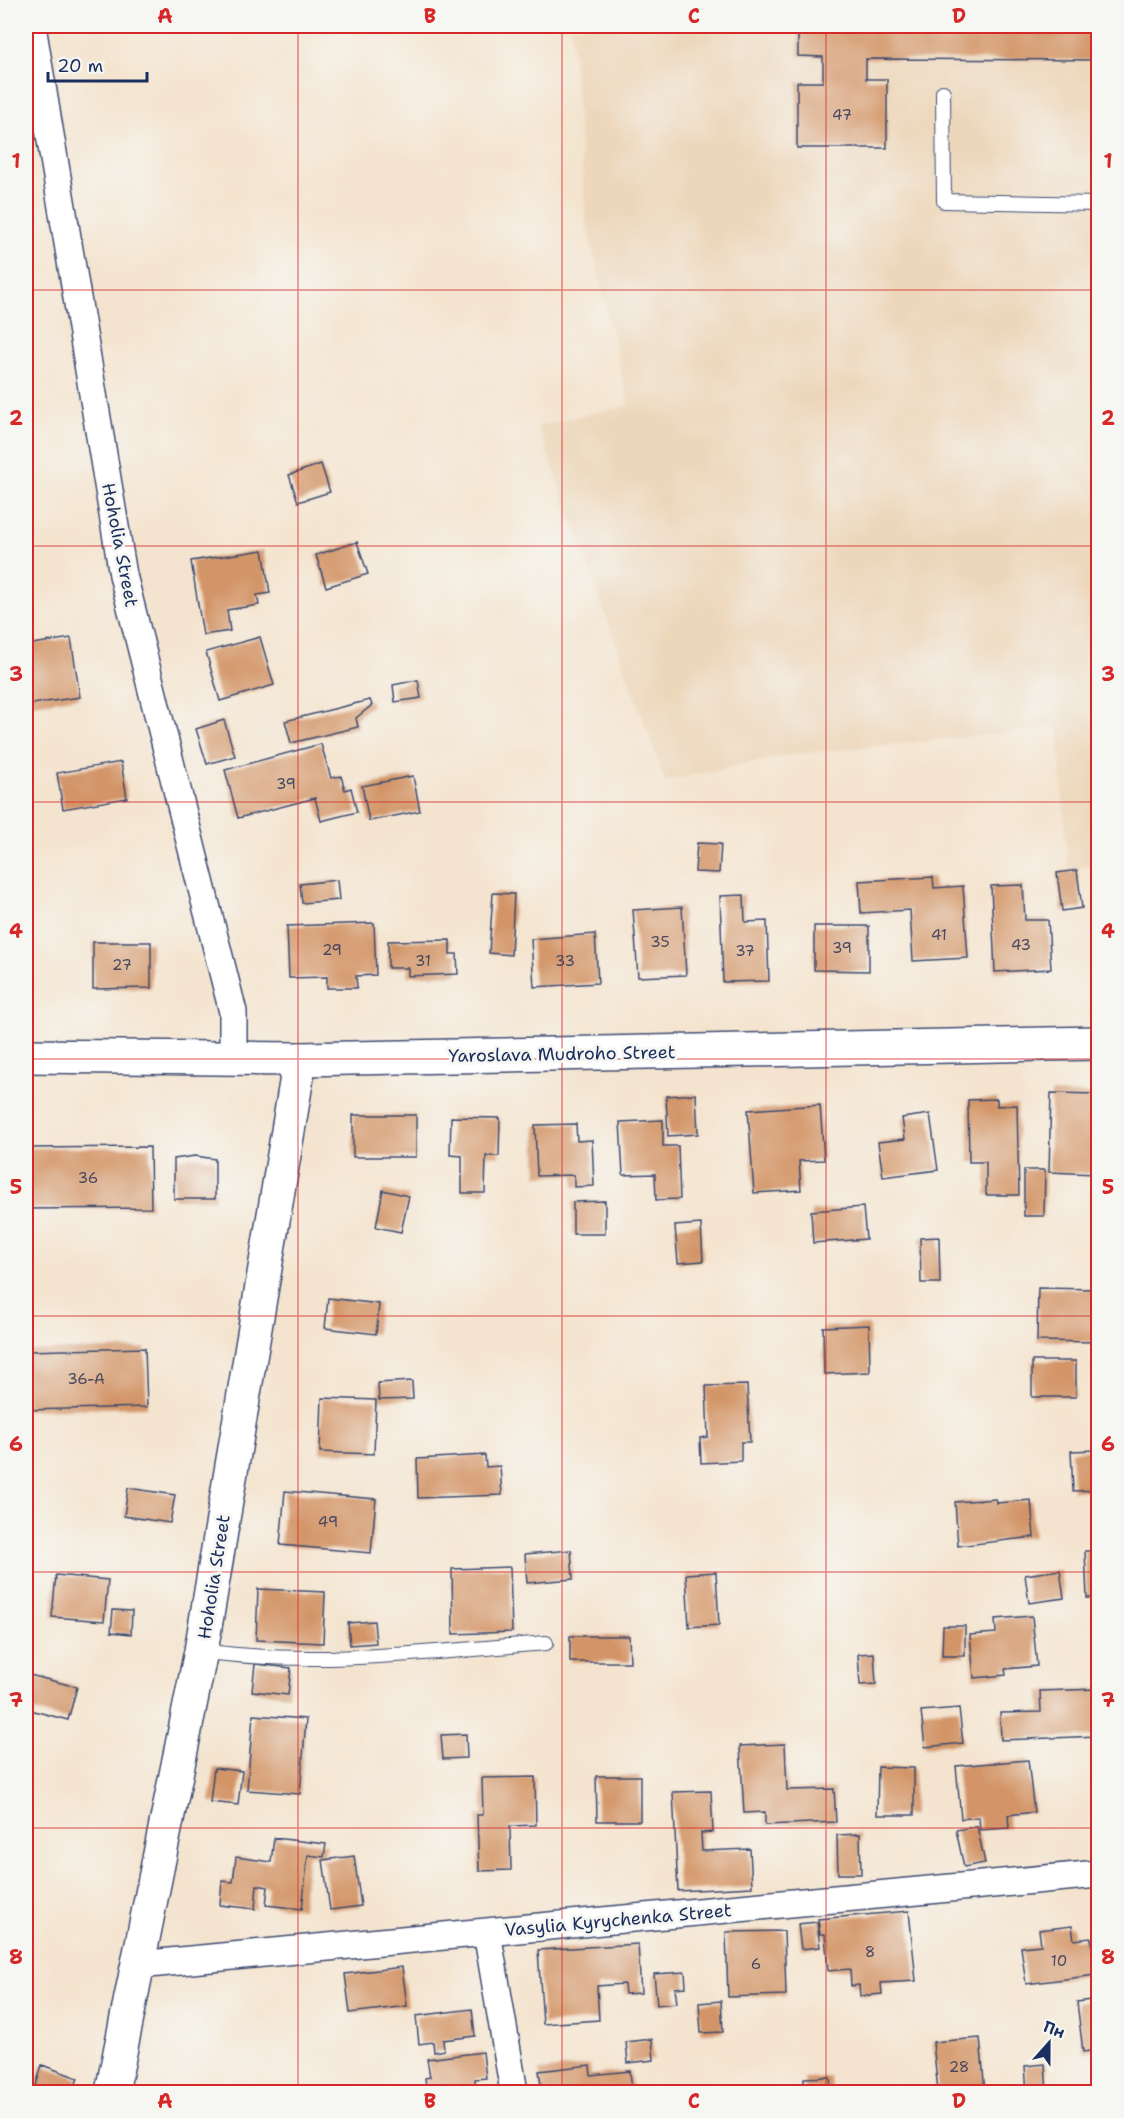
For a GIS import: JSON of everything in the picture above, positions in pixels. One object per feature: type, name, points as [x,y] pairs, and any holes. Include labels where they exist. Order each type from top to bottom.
[{"type":"main road","name":"Yaroslava Mudroho Street","points":[[26,1056],[300,1059],[1098,1043]]},
{"type":"main road","name":"Hoholia Street","points":[[112,2092],[201,1651],[300,1059]]},
{"type":"street","name":"Hoholia Street","points":[[32,26],[123,575],[233,1012],[232,1057]]},
{"type":"street","name":"Vasylia Kyrychenka Street","points":[[138,1965],[1098,1874]]},
{"type":"street","points":[[487,1932],[514,2092]]},
{"type":"lane","points":[[943,92],[944,201],[1098,204]]},
{"type":"lane","points":[[201,1651],[230,1655],[363,1658],[546,1643]]},
{"type":"shaded area","points":[[571,26],[1098,26],[1098,866],[1068,869],[1058,727],[789,755],[665,781],[538,426],[629,405],[586,223]]},
{"type":"building","points":[[798,26],[1098,26],[1098,60],[866,59],[866,79],[887,79],[887,148],[797,148],[797,82],[823,82],[823,57],[798,56]]},
{"type":"building","points":[[321,464],[330,492],[298,502],[289,475]]},
{"type":"building","points":[[357,542],[368,574],[326,587],[316,555]]},
{"type":"building","points":[[263,550],[270,593],[257,595],[259,605],[227,610],[230,631],[203,635],[191,561]]},
{"type":"building","points":[[260,637],[274,685],[220,701],[206,652]]},
{"type":"building","points":[[71,638],[80,697],[26,705],[26,645]]},
{"type":"building","points":[[418,680],[421,698],[395,702],[393,685]]},
{"type":"building","points":[[370,700],[372,705],[356,718],[358,727],[291,743],[285,721]]},
{"type":"building","points":[[224,720],[235,756],[207,764],[196,729]]},
{"type":"building","points":[[321,744],[331,778],[341,776],[345,790],[351,788],[357,812],[321,821],[315,798],[238,818],[225,770]]},
{"type":"building","points":[[121,762],[127,798],[63,809],[57,773]]},
{"type":"building","points":[[413,776],[420,811],[369,821],[362,786]]},
{"type":"building","points":[[697,843],[721,844],[719,873],[695,872]]},
{"type":"building","points":[[1077,870],[1082,908],[1062,911],[1057,873]]},
{"type":"building","points":[[933,877],[934,888],[963,886],[968,958],[913,961],[910,910],[861,913],[859,881]]},
{"type":"building","points":[[337,880],[339,900],[302,903],[300,884]]},
{"type":"building","points":[[1023,885],[1025,920],[1048,920],[1051,969],[995,972],[991,886]]},
{"type":"building","points":[[493,893],[514,894],[511,955],[489,953]]},
{"type":"building","points":[[744,895],[745,922],[767,921],[769,981],[723,982],[720,896]]},
{"type":"building","points":[[682,907],[686,975],[638,977],[633,910]]},
{"type":"building","points":[[374,923],[376,975],[356,976],[357,988],[327,988],[327,977],[289,978],[287,926]]},
{"type":"building","points":[[814,926],[869,926],[869,971],[814,970]]},
{"type":"building","points":[[595,934],[598,983],[534,987],[531,939]]},
{"type":"building","points":[[450,940],[450,954],[457,954],[458,974],[408,976],[408,968],[388,968],[388,941]]},
{"type":"building","points":[[93,942],[151,942],[151,988],[93,989]]},
{"type":"building","points":[[1051,1093],[1098,1094],[1098,1151],[1095,1151],[1095,1174],[1049,1172]]},
{"type":"building","points":[[696,1094],[698,1134],[668,1136],[666,1096]]},
{"type":"building","points":[[997,1099],[997,1106],[1017,1105],[1019,1195],[986,1195],[986,1162],[969,1162],[968,1100]]},
{"type":"building","points":[[820,1105],[824,1160],[799,1161],[801,1190],[754,1193],[748,1110]]},
{"type":"building","points":[[930,1114],[938,1170],[883,1177],[878,1142],[905,1139],[902,1118]]},
{"type":"building","points":[[353,1115],[416,1115],[416,1157],[353,1157]]},
{"type":"building","points":[[451,1117],[500,1118],[499,1156],[486,1156],[485,1193],[462,1193],[462,1156],[450,1155]]},
{"type":"building","points":[[663,1120],[663,1146],[678,1146],[680,1199],[656,1200],[655,1174],[623,1175],[620,1122]]},
{"type":"building","points":[[576,1124],[577,1141],[592,1140],[594,1186],[574,1187],[574,1175],[537,1176],[535,1125]]},
{"type":"building","points":[[150,1147],[151,1208],[26,1209],[26,1148]]},
{"type":"building","points":[[195,1156],[215,1159],[215,1199],[174,1199],[174,1159]]},
{"type":"building","points":[[1024,1170],[1045,1170],[1044,1216],[1024,1216]]},
{"type":"building","points":[[383,1190],[409,1196],[401,1232],[376,1227]]},
{"type":"building","points":[[605,1201],[605,1234],[573,1234],[573,1202]]},
{"type":"building","points":[[863,1207],[866,1239],[813,1243],[811,1211]]},
{"type":"building","points":[[701,1224],[703,1261],[678,1263],[675,1226]]},
{"type":"building","points":[[939,1237],[940,1283],[921,1283],[920,1238]]},
{"type":"building","points":[[1038,1288],[1096,1289],[1095,1342],[1037,1341]]},
{"type":"building","points":[[328,1298],[379,1304],[376,1334],[325,1328]]},
{"type":"building","points":[[869,1325],[870,1372],[824,1374],[823,1327]]},
{"type":"building","points":[[145,1348],[147,1407],[26,1410],[26,1351]]},
{"type":"building","points":[[1032,1361],[1076,1361],[1076,1397],[1032,1397]]},
{"type":"building","points":[[412,1381],[413,1399],[379,1400],[378,1383]]},
{"type":"building","points":[[747,1385],[750,1442],[741,1442],[741,1461],[701,1463],[700,1438],[708,1437],[706,1386]]},
{"type":"building","points":[[322,1398],[376,1400],[374,1454],[320,1452]]},
{"type":"building","points":[[1098,1450],[1098,1490],[1073,1491],[1071,1451]]},
{"type":"building","points":[[485,1455],[486,1467],[500,1466],[502,1495],[418,1498],[417,1459]]},
{"type":"building","points":[[128,1488],[175,1495],[170,1523],[124,1516]]},
{"type":"building","points":[[285,1491],[376,1499],[371,1553],[280,1545]]},
{"type":"building","points":[[996,1499],[997,1503],[1031,1500],[1034,1537],[958,1546],[955,1502]]},
{"type":"building","points":[[571,1550],[573,1579],[527,1583],[525,1554]]},
{"type":"building","points":[[1085,1551],[1098,1551],[1098,1598],[1087,1598]]},
{"type":"building","points":[[510,1567],[512,1632],[453,1634],[452,1569]]},
{"type":"building","points":[[1060,1570],[1064,1598],[1029,1603],[1025,1575]]},
{"type":"building","points":[[716,1572],[719,1625],[689,1627],[686,1574]]},
{"type":"building","points":[[56,1575],[108,1580],[104,1621],[52,1617]]},
{"type":"building","points":[[258,1589],[325,1592],[323,1643],[256,1640]]},
{"type":"building","points":[[113,1610],[132,1611],[131,1634],[111,1632]]},
{"type":"building","points":[[1032,1616],[1037,1666],[1005,1669],[1006,1675],[974,1678],[970,1635],[996,1633],[995,1619]]},
{"type":"building","points":[[374,1621],[376,1643],[350,1645],[348,1623]]},
{"type":"building","points":[[943,1626],[965,1626],[965,1656],[942,1656]]},
{"type":"building","points":[[570,1636],[629,1636],[630,1662],[570,1662]]},
{"type":"building","points":[[874,1653],[876,1684],[860,1685],[858,1654]]},
{"type":"building","points":[[255,1664],[291,1668],[288,1695],[252,1691]]},
{"type":"building","points":[[26,1674],[77,1687],[68,1720],[26,1709]]},
{"type":"building","points":[[1098,1689],[1098,1736],[1001,1740],[1000,1713],[1041,1712],[1040,1691]]},
{"type":"building","points":[[959,1708],[963,1743],[925,1747],[921,1711]]},
{"type":"building","points":[[253,1715],[306,1719],[300,1794],[247,1790]]},
{"type":"building","points":[[466,1734],[467,1758],[443,1759],[441,1735]]},
{"type":"building","points":[[785,1744],[787,1790],[834,1789],[836,1822],[765,1825],[765,1812],[744,1813],[740,1746]]},
{"type":"building","points":[[1028,1760],[1034,1812],[1008,1815],[1009,1828],[980,1830],[979,1817],[961,1819],[956,1766]]},
{"type":"building","points":[[878,1767],[914,1768],[914,1815],[877,1815]]},
{"type":"building","points":[[214,1768],[242,1771],[238,1805],[210,1802]]},
{"type":"building","points":[[596,1776],[640,1776],[640,1821],[597,1821]]},
{"type":"building","points":[[535,1777],[536,1825],[510,1826],[511,1870],[479,1871],[477,1815],[483,1815],[482,1778]]},
{"type":"building","points":[[711,1791],[713,1832],[701,1833],[702,1851],[750,1849],[752,1887],[678,1891],[673,1792]]},
{"type":"building","points":[[977,1826],[985,1863],[964,1867],[956,1830]]},
{"type":"building","points":[[860,1834],[861,1874],[838,1874],[837,1835]]},
{"type":"building","points":[[274,1838],[326,1844],[324,1857],[308,1855],[302,1909],[266,1905],[268,1887],[257,1885],[255,1909],[220,1905],[222,1881],[233,1882],[236,1857],[271,1862]]},
{"type":"building","points":[[354,1856],[361,1906],[330,1910],[323,1860]]},
{"type":"building","points":[[909,1911],[916,1981],[881,1983],[882,1994],[860,1996],[859,1985],[851,1986],[850,1969],[828,1971],[825,1934],[820,1934],[818,1919]]},
{"type":"building","points":[[817,1922],[820,1947],[801,1949],[798,1924]]},
{"type":"building","points":[[1072,1926],[1074,1940],[1091,1938],[1096,1975],[1026,1984],[1021,1947],[1041,1945],[1039,1930]]},
{"type":"building","points":[[784,1931],[786,1995],[728,1997],[726,1932]]},
{"type":"building","points":[[638,1944],[641,1993],[625,1994],[624,1984],[597,1986],[599,2020],[543,2024],[538,1950]]},
{"type":"building","points":[[402,1967],[407,2006],[350,2013],[345,1974]]},
{"type":"building","points":[[685,1972],[686,1987],[675,1988],[677,2003],[657,2005],[654,1974]]},
{"type":"building","points":[[1098,1999],[1098,2050],[1083,2052],[1077,2002]]},
{"type":"building","points":[[721,2001],[723,2032],[701,2033],[699,2003]]},
{"type":"building","points":[[472,2009],[475,2036],[443,2040],[444,2050],[434,2052],[433,2042],[419,2044],[416,2016]]},
{"type":"building","points":[[980,2038],[985,2092],[938,2092],[933,2042]]},
{"type":"building","points":[[652,2039],[654,2060],[628,2063],[626,2042]]},
{"type":"building","points":[[483,2052],[486,2078],[475,2079],[476,2092],[427,2092],[425,2078],[430,2077],[427,2059]]},
{"type":"building","points":[[1045,2064],[1047,2092],[1027,2092],[1025,2066]]},
{"type":"building","points":[[42,2065],[78,2078],[73,2092],[45,2092],[35,2089]]},
{"type":"building","points":[[590,2065],[591,2075],[630,2071],[632,2092],[542,2092],[539,2071]]},
{"type":"building","points":[[830,2077],[831,2092],[804,2092],[804,2078]]}]
